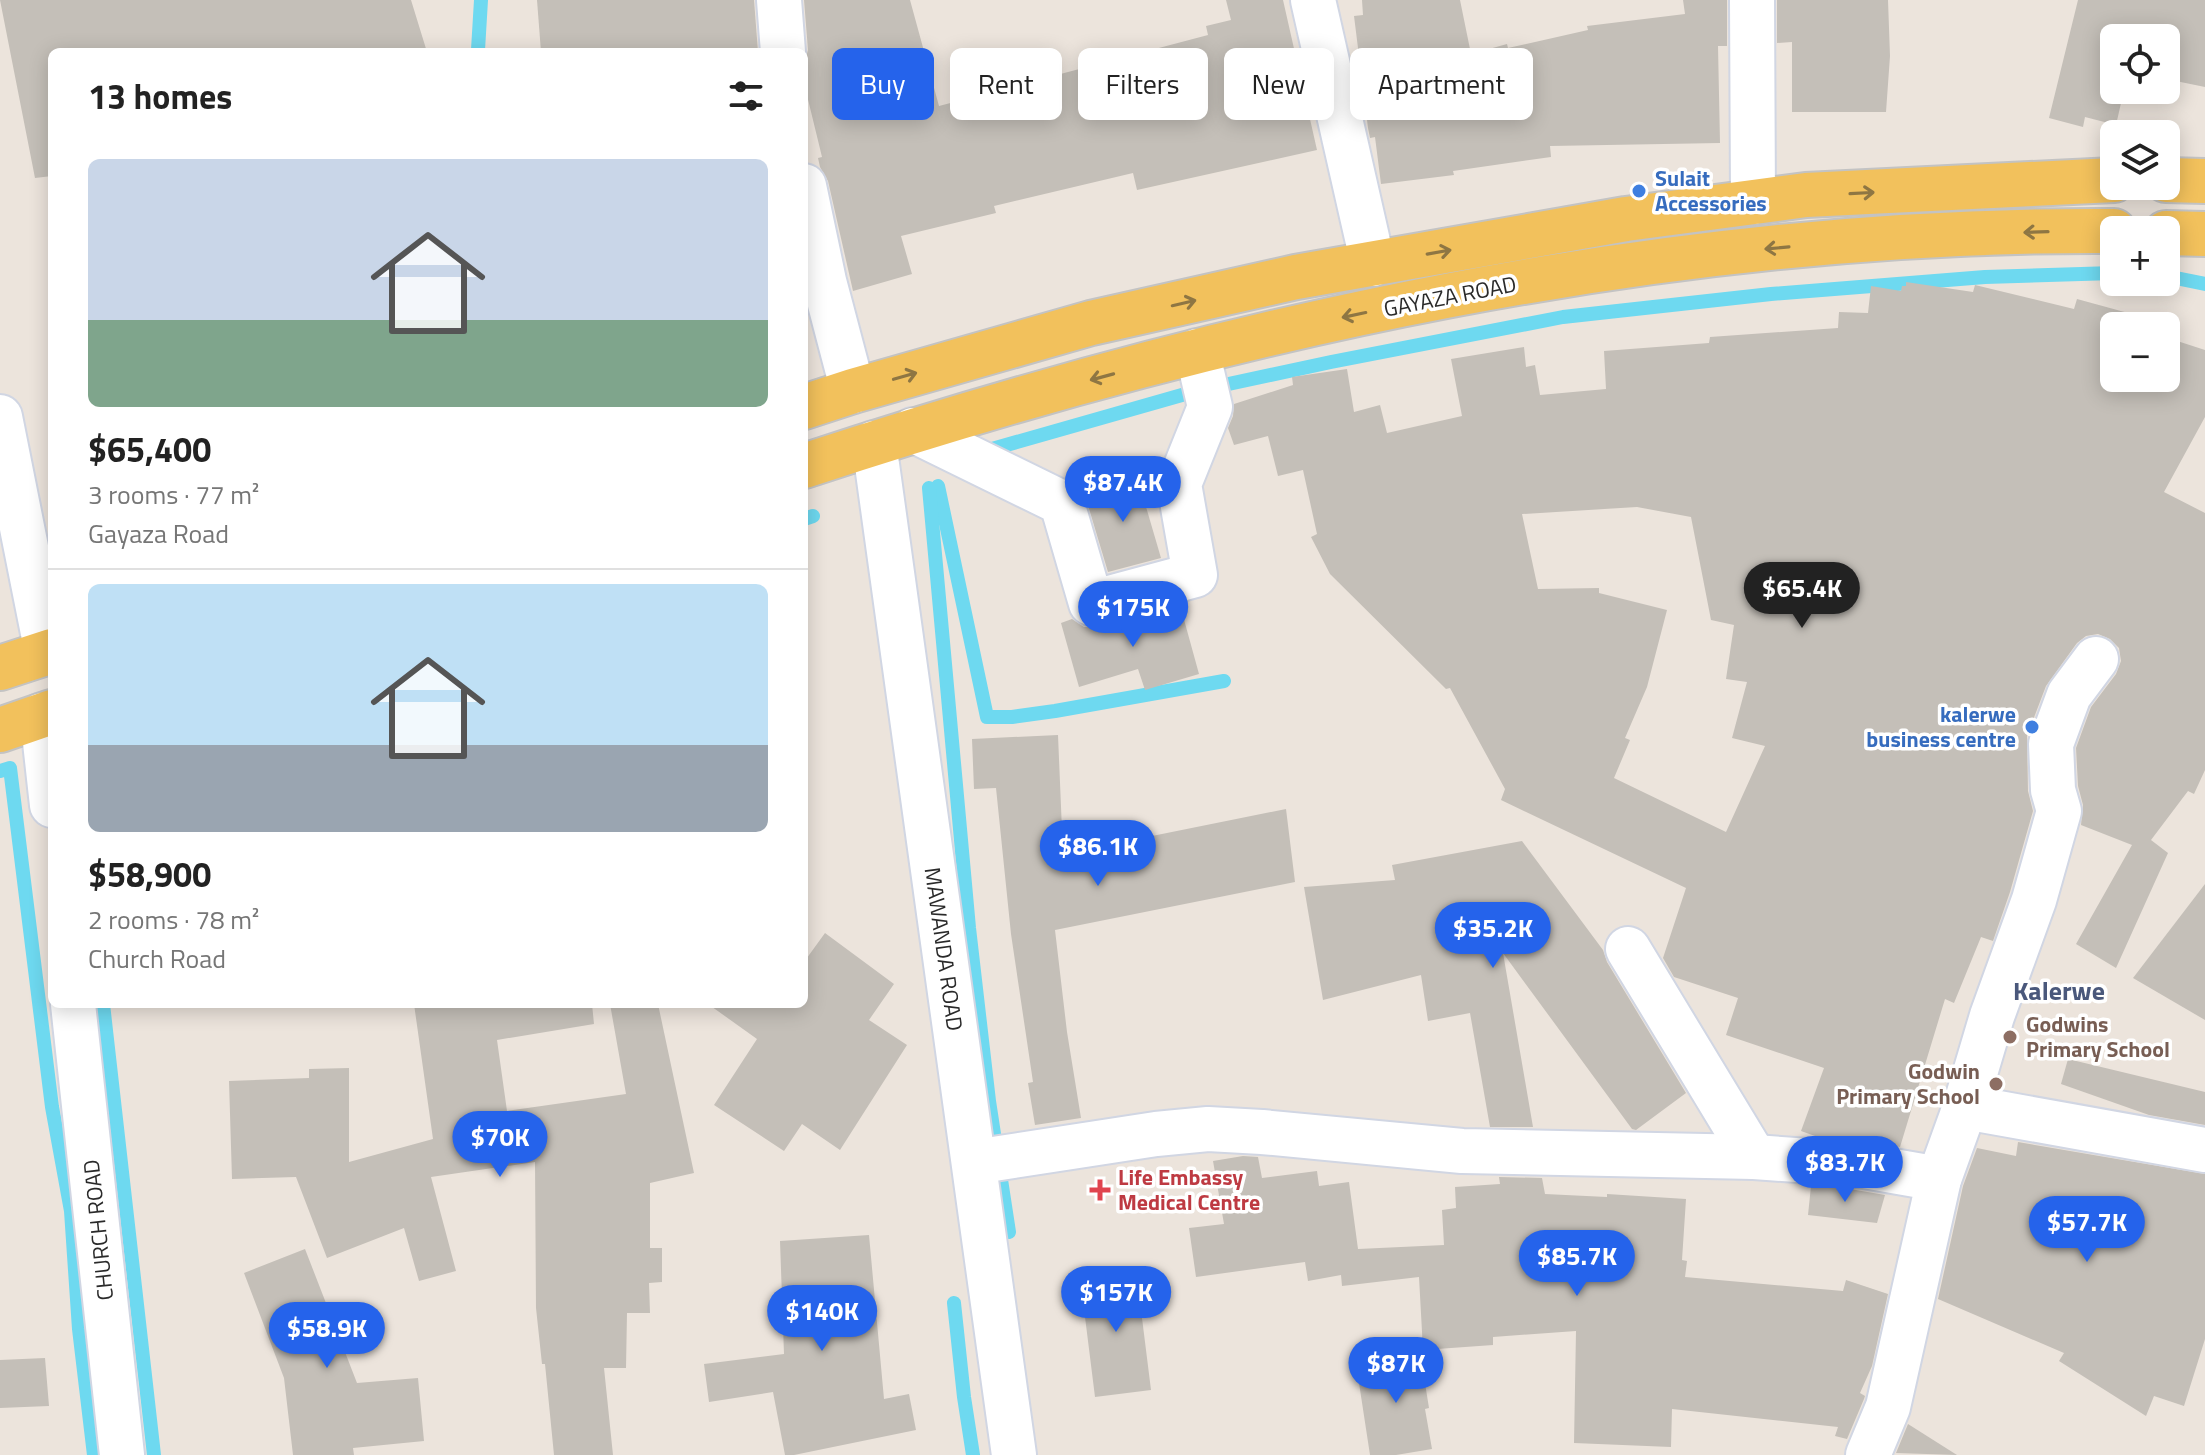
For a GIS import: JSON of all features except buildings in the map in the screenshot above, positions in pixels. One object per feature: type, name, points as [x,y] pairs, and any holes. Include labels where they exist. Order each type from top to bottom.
[{"type":"main road","points":[[2180,180],[2205,181]]},
{"type":"main road","name":"GAYAZA ROAD","points":[[808,406],[1091,323],[1296,277],[1626,219],[1806,195],[2100,181]]},
{"type":"main road","name":"GAYAZA ROAD","points":[[808,465],[1011,401],[1197,351],[1462,292],[1616,266],[1736,251],[1884,239],[2100,231]]},
{"type":"main road","points":[[2180,233],[2205,234]]},
{"type":"main road","points":[[0,668],[48,653]]},
{"type":"main road","points":[[0,730],[47,713]]},
{"type":"street","points":[[779,0],[783,48]]},
{"type":"street","points":[[1313,0],[1373,264]]},
{"type":"street","points":[[1752,0],[1753,202]]},
{"type":"street","points":[[808,205],[853,391]]},
{"type":"street","points":[[894,436],[1062,503],[1091,603],[1195,575],[1179,484],[1210,407],[1197,351]]},
{"type":"street","points":[[0,417],[48,643]]},
{"type":"street","name":"MAWANDA ROAD","points":[[894,436],[974,1162],[1014,1455]]},
{"type":"street","points":[[1868,1455],[1888,1407],[1939,1179],[2034,900],[2059,811],[2053,790],[2051,744],[2069,695],[2096,659]]},
{"type":"street","points":[[1628,949],[1754,1157]]},
{"type":"street","name":"CHURCH ROAD","points":[[73,1008],[122,1455]]},
{"type":"street","points":[[1965,1107],[2205,1150]]},
{"type":"street","points":[[974,1162],[1208,1129],[1462,1151],[1754,1157],[1853,1164],[1939,1179]]},
{"type":"waterway","points":[[478,48],[481,0]]},
{"type":"waterway","points":[[985,451],[1196,391],[1563,317],[1771,294],[1985,277],[2100,273]]},
{"type":"waterway","points":[[2180,279],[2205,284]]},
{"type":"waterway","points":[[938,486],[987,717],[1055,711],[1224,681]]},
{"type":"waterway","points":[[929,488],[969,928],[989,1101],[1009,1232]]},
{"type":"waterway","points":[[808,518],[813,516]]},
{"type":"waterway","points":[[0,771],[10,768],[52,1107],[71,1211],[79,1329],[94,1455]]},
{"type":"waterway","points":[[103,1008],[154,1455]]},
{"type":"waterway","points":[[954,1303],[973,1455]]},
{"type":"place","name":"Sulait Accessories","points":[[1639,191]]},
{"type":"place","name":"kalerwe business centre","points":[[2032,727]]},
{"type":"place","name":"Godwins Primary School","points":[[2010,1037]]},
{"type":"place","name":"Godwin Primary School","points":[[1996,1084]]},
{"type":"place","name":"Life Embassy Medical Centre","points":[[1100,1190]]},
{"type":"district","name":"Kalerwe","points":[[2059,991]]}]
